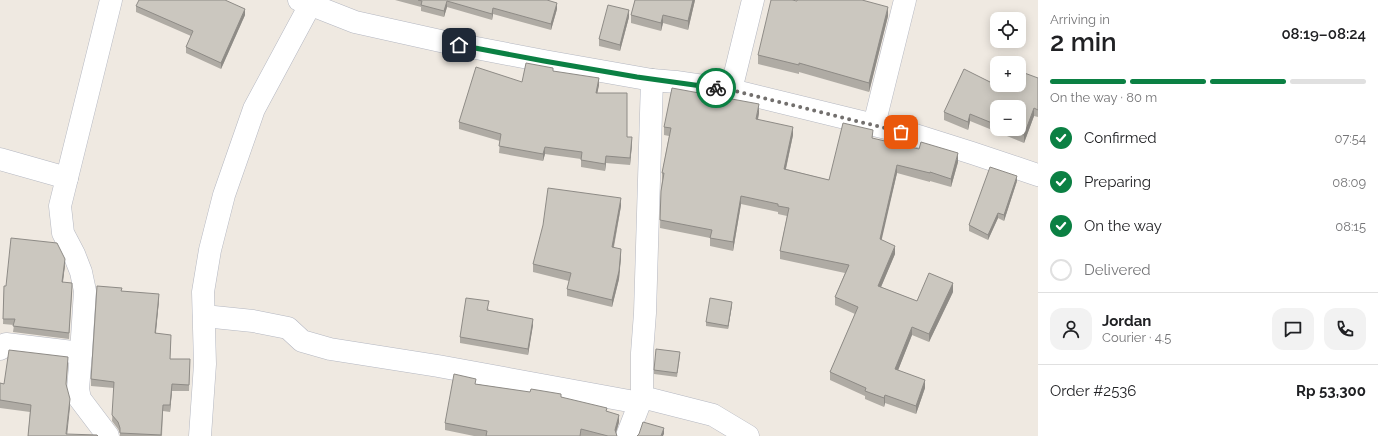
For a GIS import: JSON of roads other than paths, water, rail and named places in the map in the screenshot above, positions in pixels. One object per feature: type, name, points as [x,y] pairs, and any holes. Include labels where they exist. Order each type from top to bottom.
[{"type":"street","points":[[108,436],[80,399],[78,389],[85,291],[81,272],[63,233],[60,206],[111,0]]},
{"type":"street","points":[[731,90],[753,0]]},
{"type":"street","points":[[874,126],[905,0]]},
{"type":"street","points":[[200,436],[205,364],[203,292],[210,250],[224,195],[254,109],[308,1],[355,22],[438,40],[652,80],[731,90],[922,137],[1038,175]]},
{"type":"street","points":[[627,436],[641,400],[652,80]]},
{"type":"street","points":[[0,159],[67,178]]},
{"type":"street","points":[[204,316],[253,321],[288,328],[302,341],[330,349],[641,400],[713,415],[748,436]]},
{"type":"street","points":[[0,349],[1,346],[6,344],[81,353]]}]
